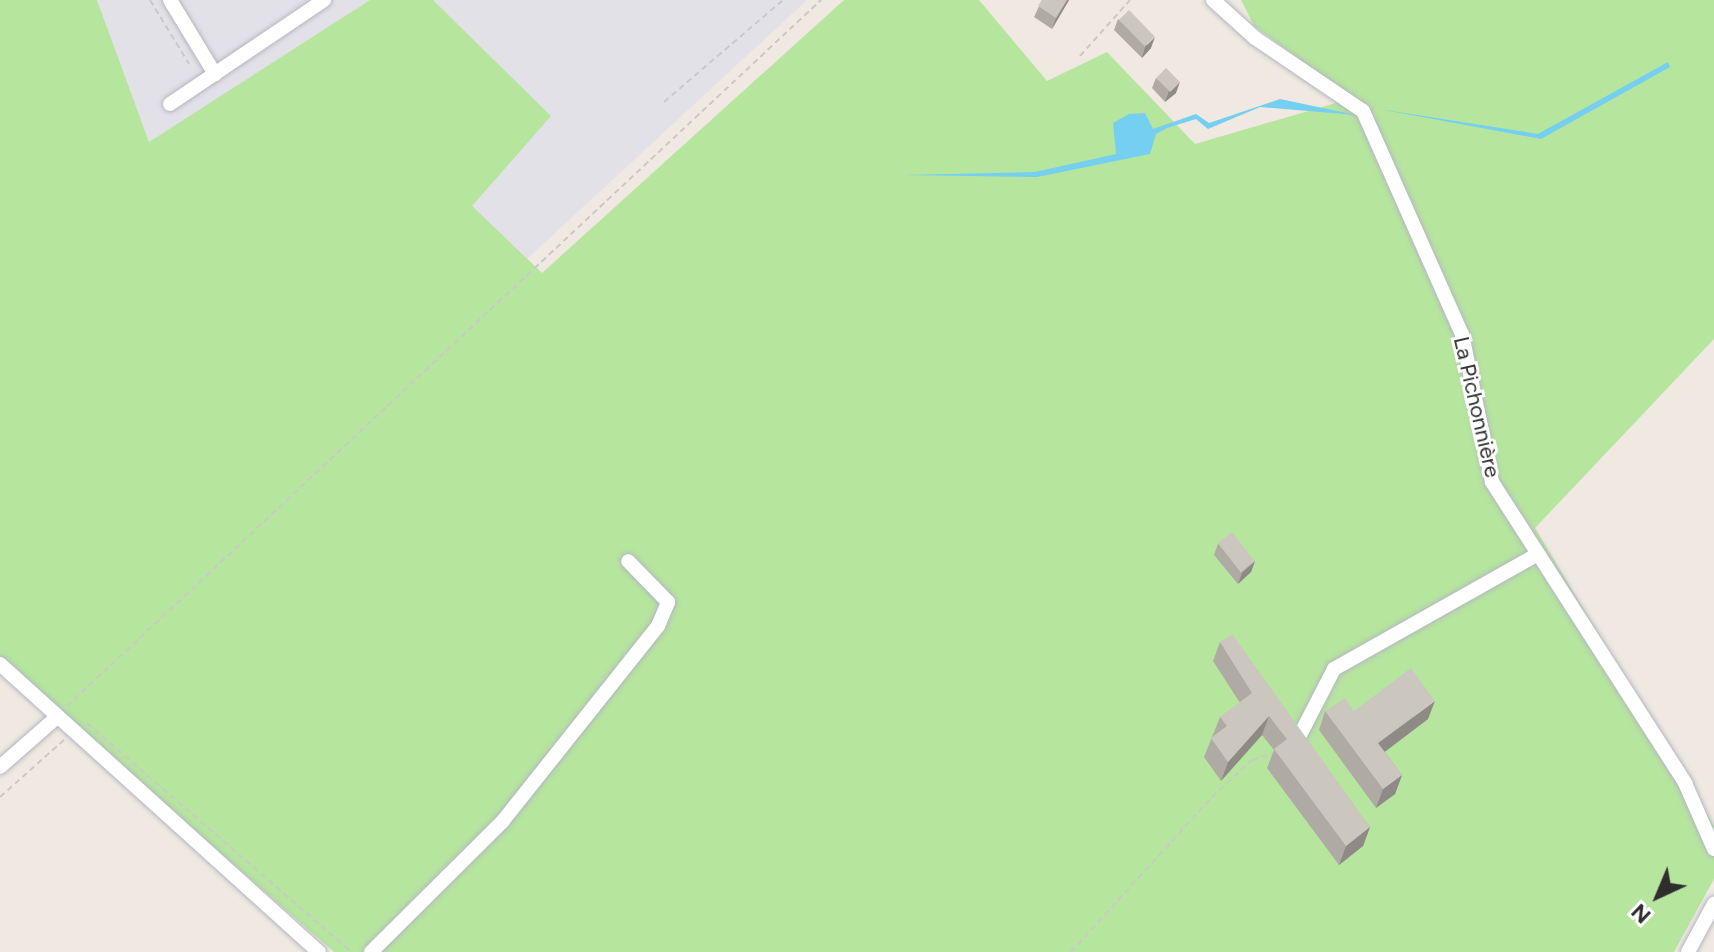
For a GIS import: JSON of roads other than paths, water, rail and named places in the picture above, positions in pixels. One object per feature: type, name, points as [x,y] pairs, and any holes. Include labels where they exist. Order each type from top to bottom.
[{"type":"street","points":[[170,0],[215,74]]},
{"type":"street","name":"La Pichonnière","points":[[1213,0],[1255,38],[1363,111],[1462,334],[1492,482],[1685,783],[1714,849]]},
{"type":"street","points":[[170,104],[316,2]]},
{"type":"street","points":[[1301,733],[1334,669],[1538,554]]},
{"type":"street","points":[[371,952],[502,822],[658,626],[668,602],[628,561]]},
{"type":"street","points":[[0,664],[315,951]]},
{"type":"street","points":[[0,767],[58,716]]},
{"type":"street","points":[[1688,952],[1714,904]]},
{"type":"water","points":[[1668,62],[1670,67],[1541,139],[1379,109],[1538,134]]},
{"type":"water","points":[[1280,99],[1356,115],[1260,107],[1208,129],[1196,119],[1167,128],[1156,134],[1150,154],[1037,177],[904,175],[1035,172],[1116,154],[1113,123],[1129,114],[1145,113],[1153,129],[1196,114],[1209,123]]}]
